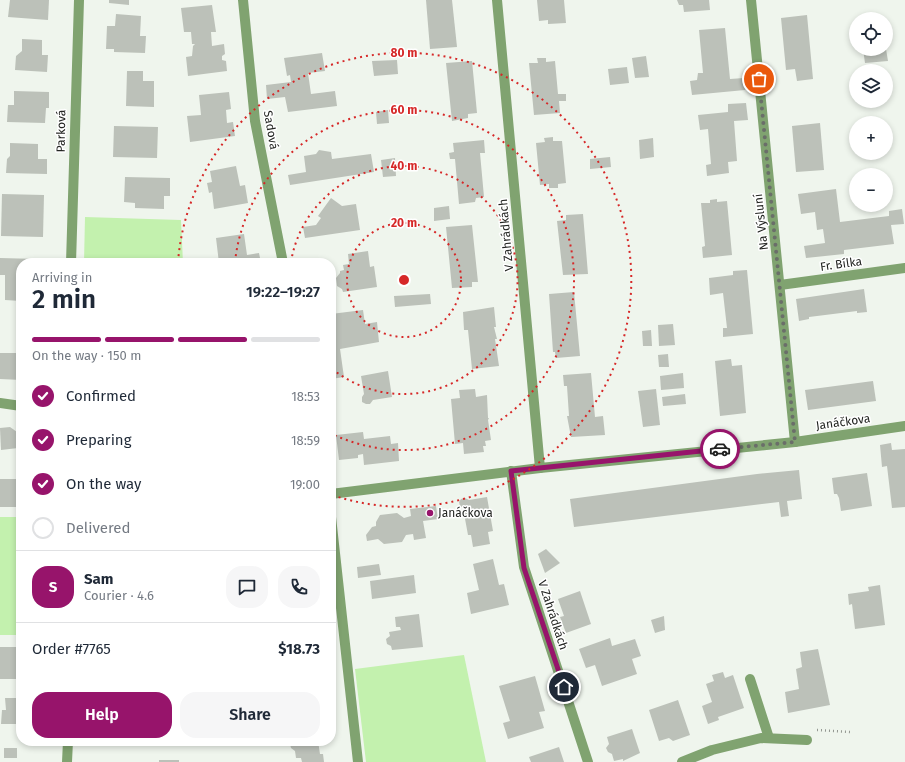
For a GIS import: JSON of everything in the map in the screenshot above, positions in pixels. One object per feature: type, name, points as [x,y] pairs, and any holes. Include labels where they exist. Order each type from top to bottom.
[{"type":"street","name":"Parková","points":[[71,258],[79,0]]},
{"type":"street","name":"Sadová","points":[[243,0],[255,121],[282,258]]},
{"type":"street","name":"V Zahrádkách","points":[[498,0],[540,468]]},
{"type":"street","name":"Na Výsluní","points":[[751,0],[795,442]]},
{"type":"street","name":"Fr. Bílka","points":[[780,285],[905,268]]},
{"type":"street","points":[[0,403],[16,405]]},
{"type":"street","name":"Janáčkova","points":[[336,493],[511,471],[795,442],[905,426]]},
{"type":"street","name":"V Zahrádkách","points":[[511,471],[524,568],[588,762]]},
{"type":"street","points":[[336,562],[358,762]]},
{"type":"street","points":[[750,679],[769,738]]},
{"type":"street","points":[[682,762],[712,750],[761,738],[807,740]]},
{"type":"street","points":[[67,762],[68,746]]},
{"type":"path","points":[[807,740],[807,730],[850,732]]},
{"type":"green space","points":[[85,217],[181,220],[183,258],[84,258]]},
{"type":"green space","points":[[0,517],[16,517],[16,635],[0,635]]},
{"type":"green space","points":[[464,655],[486,762],[366,762],[355,669]]},
{"type":"building","points":[[10,0],[49,0],[48,20],[8,17]]},
{"type":"building","points":[[109,0],[129,0],[129,5],[109,3]]},
{"type":"building","points":[[426,0],[452,0],[457,47],[430,49]]},
{"type":"building","points":[[537,0],[564,0],[566,23],[548,24],[548,20],[539,21]]},
{"type":"building","points":[[677,0],[709,0],[710,10],[684,12],[683,5],[679,5]]},
{"type":"building","points":[[212,5],[216,32],[211,32],[212,46],[224,44],[225,54],[222,56],[222,60],[226,61],[227,71],[188,76],[186,57],[192,56],[193,46],[195,44],[192,44],[191,32],[184,32],[181,8]]},
{"type":"building","points":[[116,14],[141,16],[140,36],[146,36],[145,53],[114,52],[114,49],[106,49],[107,26],[115,26]]},
{"type":"building","points":[[807,15],[813,79],[797,81],[795,69],[786,70],[781,18]]},
{"type":"building","points":[[725,28],[730,79],[744,78],[745,90],[692,95],[690,81],[697,80],[698,73],[703,73],[699,30]]},
{"type":"building","points":[[22,39],[42,40],[42,55],[48,55],[47,72],[15,70],[16,56],[22,51]]},
{"type":"building","points":[[322,53],[325,71],[308,73],[311,94],[335,91],[337,106],[288,112],[285,97],[267,99],[266,85],[291,82],[290,75],[287,76],[284,58]]},
{"type":"building","points":[[646,56],[649,77],[635,78],[632,58]]},
{"type":"building","points":[[864,56],[887,56],[888,61],[865,63]]},
{"type":"building","points":[[537,58],[546,58],[546,62],[555,61],[558,94],[566,94],[566,101],[559,101],[560,113],[534,115],[529,63],[538,63]]},
{"type":"building","points":[[397,60],[398,74],[374,76],[372,61]]},
{"type":"building","points":[[472,61],[477,113],[468,114],[468,118],[452,121],[446,63]]},
{"type":"building","points":[[627,67],[629,83],[610,85],[608,69]]},
{"type":"building","points":[[127,71],[143,71],[143,81],[154,81],[154,107],[126,106]]},
{"type":"building","points":[[14,91],[49,92],[49,108],[46,108],[45,123],[7,122],[8,105],[14,105]]},
{"type":"building","points":[[229,92],[231,109],[226,110],[227,123],[233,122],[235,136],[190,142],[187,116],[201,115],[199,95]]},
{"type":"building","points":[[746,103],[748,120],[734,121],[737,161],[728,162],[729,173],[707,176],[706,165],[711,164],[708,129],[700,130],[698,115],[728,112],[728,104]]},
{"type":"building","points":[[388,110],[389,123],[377,124],[376,112]]},
{"type":"building","points":[[820,123],[824,170],[796,172],[792,126]]},
{"type":"building","points":[[114,126],[158,127],[157,158],[113,157]]},
{"type":"building","points":[[553,137],[553,141],[562,141],[566,183],[558,184],[558,188],[549,188],[549,184],[540,185],[536,143],[545,142],[544,138]]},
{"type":"building","points":[[653,138],[654,157],[640,159],[639,140]]},
{"type":"building","points":[[484,140],[485,153],[480,153],[484,197],[476,198],[475,202],[459,204],[455,159],[450,159],[449,153],[454,152],[453,143]]},
{"type":"building","points":[[10,143],[38,144],[38,159],[47,159],[47,174],[6,173],[7,159],[10,156]]},
{"type":"building","points":[[319,150],[331,152],[332,159],[371,154],[374,172],[290,185],[288,175],[306,172],[304,156],[316,154]]},
{"type":"building","points":[[610,157],[611,167],[590,169],[590,159]]},
{"type":"building","points":[[395,158],[396,176],[383,177],[381,160]]},
{"type":"building","points":[[236,166],[240,186],[245,185],[248,203],[214,209],[212,192],[209,193],[207,183],[212,182],[210,171]]},
{"type":"building","points":[[125,177],[170,178],[170,196],[164,196],[164,209],[135,208],[135,203],[124,202]]},
{"type":"building","points":[[836,189],[840,222],[889,216],[889,212],[902,209],[904,224],[891,225],[894,244],[844,250],[844,254],[806,258],[804,246],[825,243],[823,229],[817,230],[815,212],[801,214],[798,194]]},
{"type":"building","points":[[2,194],[44,195],[43,237],[1,236]]},
{"type":"building","points":[[331,198],[342,206],[356,204],[360,230],[305,238],[303,227],[316,225],[321,218],[318,216]]},
{"type":"building","points":[[717,199],[717,202],[727,201],[732,255],[703,258],[702,247],[705,246],[701,203],[710,203],[710,200]]},
{"type":"building","points":[[449,206],[450,219],[434,221],[434,208]]},
{"type":"building","points":[[583,214],[588,274],[563,275],[557,221],[566,220],[566,215]]},
{"type":"building","points":[[472,225],[478,282],[472,282],[472,287],[452,288],[446,227]]},
{"type":"building","points":[[244,234],[247,255],[259,253],[260,258],[218,258],[216,238]]},
{"type":"building","points":[[368,251],[370,267],[374,266],[377,287],[343,292],[342,289],[337,286],[336,278],[340,271],[344,270],[343,265],[349,264],[348,254]]},
{"type":"building","points":[[0,258],[16,258],[16,301],[5,300],[5,275],[0,275]]},
{"type":"building","points":[[747,270],[753,334],[723,337],[723,328],[727,328],[723,293],[710,295],[709,278],[733,275],[733,271]]},
{"type":"building","points":[[864,289],[867,312],[857,313],[857,311],[809,317],[809,319],[799,321],[796,299]]},
{"type":"building","points":[[574,292],[580,356],[556,358],[555,352],[553,352],[549,294]]},
{"type":"building","points":[[430,294],[431,304],[395,307],[394,296]]},
{"type":"building","points":[[494,307],[496,327],[494,327],[497,339],[495,339],[499,366],[472,369],[468,330],[464,330],[463,312]]},
{"type":"building","points":[[363,310],[365,324],[377,322],[379,342],[340,349],[344,377],[336,378],[336,313]]},
{"type":"building","points":[[673,324],[675,345],[659,346],[658,325]]},
{"type":"building","points":[[651,330],[652,346],[643,346],[642,331]]},
{"type":"building","points":[[0,353],[16,353],[16,380],[0,379]]},
{"type":"building","points":[[668,354],[669,367],[659,367],[658,355]]},
{"type":"building","points":[[731,359],[732,366],[742,365],[746,413],[720,416],[715,361]]},
{"type":"building","points":[[388,371],[392,397],[373,400],[370,404],[362,402],[362,397],[364,394],[361,376]]},
{"type":"building","points":[[591,373],[595,417],[603,416],[605,435],[571,437],[567,416],[569,416],[567,386],[564,386],[563,375]]},
{"type":"building","points":[[683,373],[684,388],[661,390],[660,376]]},
{"type":"building","points":[[873,381],[876,401],[808,410],[805,390]]},
{"type":"building","points":[[475,389],[476,397],[487,395],[488,420],[491,440],[485,441],[486,446],[483,446],[484,452],[464,454],[463,443],[455,444],[451,399],[460,398],[459,390]]},
{"type":"building","points":[[656,389],[660,425],[643,427],[638,391]]},
{"type":"building","points":[[685,394],[686,404],[663,406],[662,397]]},
{"type":"building","points":[[10,427],[16,431],[16,448],[1,450],[0,428]]},
{"type":"building","points":[[363,432],[364,439],[390,436],[391,444],[398,443],[399,461],[364,465],[363,454],[358,455],[358,458],[339,460],[336,435]]},
{"type":"building","points":[[891,443],[892,450],[905,449],[905,507],[892,508],[887,466],[882,467],[880,445]]},
{"type":"building","points":[[799,470],[802,499],[787,501],[789,516],[781,517],[779,502],[574,527],[570,499],[757,474]]},
{"type":"building","points":[[867,473],[872,506],[841,511],[839,498],[837,494],[834,494],[832,478]]},
{"type":"building","points":[[0,479],[16,479],[16,507],[0,507]]},
{"type":"building","points":[[487,497],[493,531],[488,532],[490,544],[473,547],[471,535],[468,535],[463,508],[460,506],[459,502],[461,499],[465,498],[469,500]]},
{"type":"building","points":[[436,506],[438,519],[423,521],[426,538],[414,540],[413,534],[406,535],[402,542],[384,544],[378,539],[367,541],[366,535],[372,527],[376,526],[376,522],[380,515],[397,513],[404,518],[411,516],[410,509]]},
{"type":"building","points":[[546,549],[560,563],[545,573],[538,554]]},
{"type":"building","points":[[493,559],[499,585],[504,584],[509,605],[471,614],[467,593],[479,590],[473,564]]},
{"type":"building","points":[[379,564],[381,575],[358,578],[357,567]]},
{"type":"building","points":[[414,575],[416,593],[372,599],[370,581]]},
{"type":"building","points":[[880,585],[885,625],[855,629],[852,604],[849,605],[848,594],[869,591],[868,587]]},
{"type":"building","points":[[580,591],[591,624],[566,633],[560,617],[564,616],[558,599]]},
{"type":"building","points":[[419,614],[423,647],[392,650],[391,646],[387,644],[386,639],[390,636],[389,632],[401,630],[400,627],[396,627],[395,617]]},
{"type":"building","points":[[664,616],[665,630],[655,633],[651,620]]},
{"type":"building","points":[[610,638],[612,646],[635,639],[641,656],[632,659],[637,674],[602,686],[595,665],[586,668],[579,649]]},
{"type":"building","points":[[0,647],[16,647],[16,679],[0,679]]},
{"type":"building","points":[[818,649],[830,705],[788,713],[785,692],[799,689],[796,669],[802,667],[800,652]]},
{"type":"building","points":[[723,672],[725,678],[733,675],[744,708],[718,717],[719,720],[708,724],[702,706],[712,702],[706,684],[714,681],[712,675]]},
{"type":"building","points":[[535,676],[545,711],[539,712],[544,728],[508,739],[503,723],[510,721],[499,686]]},
{"type":"building","points":[[5,698],[16,698],[16,724],[1,724],[2,710],[6,710]]},
{"type":"building","points":[[678,700],[690,735],[673,741],[669,738],[659,741],[649,710]]},
{"type":"building","points":[[632,729],[640,753],[623,761],[623,759],[614,761],[612,754],[608,752],[606,748],[609,744],[607,737]]},
{"type":"building","points":[[290,746],[319,746],[320,754],[323,754],[324,762],[302,762],[301,758],[296,758],[295,751]]},
{"type":"building","points":[[559,747],[564,762],[531,762],[529,757]]},
{"type":"building","points":[[4,748],[17,748],[17,758],[4,758]]},
{"type":"building","points":[[159,760],[179,760],[179,762],[159,762]]},
{"type":"way so far","points":[[720,449],[795,442],[759,79]]},
{"type":"place","name":"Janáčkova","points":[[430,513]]},
{"type":"route","points":[[564,687],[524,568],[511,471],[720,449]]}]
